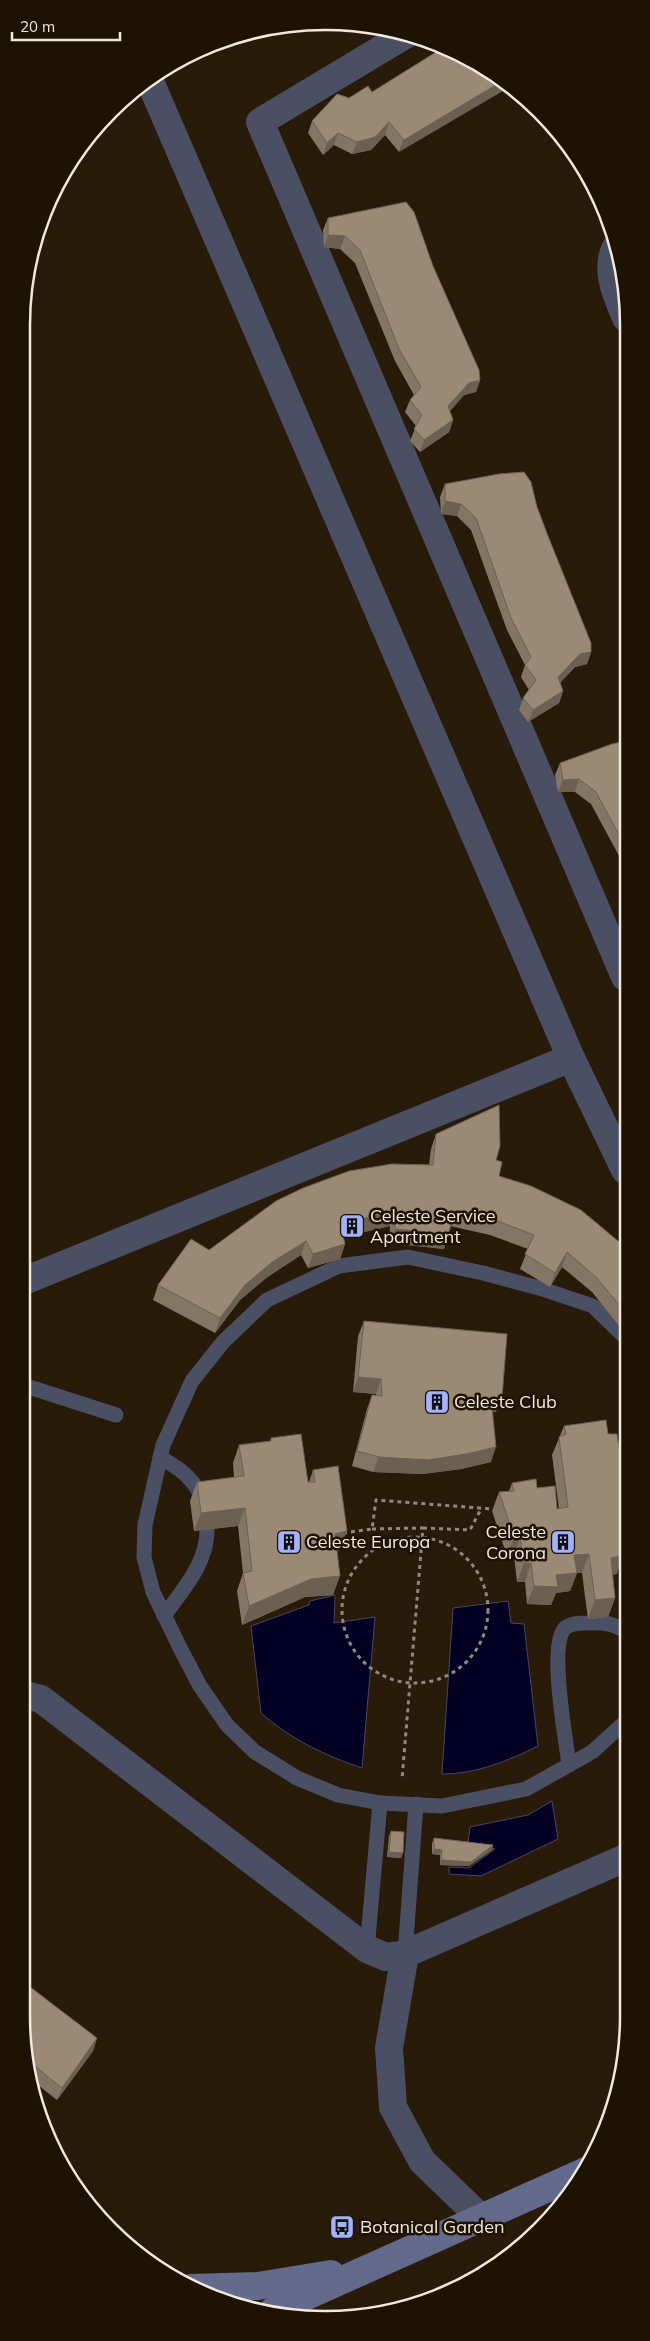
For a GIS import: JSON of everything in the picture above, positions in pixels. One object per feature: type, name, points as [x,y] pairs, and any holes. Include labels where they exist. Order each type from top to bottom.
[{"type":"main road","points":[[280,2307],[572,2177]]},
{"type":"main road","points":[[209,2287],[258,2286],[369,2267]]},
{"type":"street","points":[[398,39],[260,122],[620,965]]},
{"type":"street","points":[[152,86],[571,1058],[620,1160]]},
{"type":"street","points":[[612,256],[610,260],[614,290],[618,300]]},
{"type":"street","points":[[30,1279],[571,1058]]},
{"type":"street","points":[[30,1696],[41,1699],[367,1949],[386,1957],[404,1954],[620,1860]]},
{"type":"street","points":[[404,1954],[389,2048],[393,2108],[422,2161],[481,2218]]},
{"type":"lane","points":[[620,1332],[593,1306],[539,1288],[483,1273],[408,1257],[339,1266],[267,1300],[223,1342],[192,1381],[163,1446],[145,1525],[144,1557],[153,1592],[164,1616],[200,1686],[227,1725],[255,1752],[297,1778],[338,1795],[380,1803],[442,1806],[526,1789],[592,1752],[620,1727]]},
{"type":"lane","points":[[30,1387],[116,1415]]},
{"type":"lane","points":[[160,1457],[185,1472],[198,1488],[203,1500]]},
{"type":"lane","points":[[164,1616],[204,1556],[207,1544],[207,1530]]},
{"type":"lane","points":[[569,1765],[558,1674],[558,1649],[562,1633],[565,1628],[572,1624],[602,1622],[611,1623],[620,1628]]},
{"type":"lane","points":[[367,1949],[380,1803]]},
{"type":"lane","points":[[404,1954],[416,1804]]},
{"type":"path","points":[[372,1528],[376,1500],[492,1509]]},
{"type":"path","points":[[338,1533],[372,1528],[470,1530],[481,1508]]},
{"type":"path","points":[[399,1804],[423,1528]]},
{"type":"path","points":[[422,1536],[450,1545],[473,1563],[486,1589],[490,1617],[481,1645],[463,1668],[437,1681],[410,1684],[381,1676],[358,1658],[344,1632],[341,1603],[349,1576],[368,1553],[394,1540],[422,1536]]},
{"type":"water","points":[[335,1595],[334,1623],[375,1617],[362,1768],[309,1746],[261,1713],[251,1626],[309,1605],[310,1601]]},
{"type":"water","points":[[508,1601],[511,1623],[524,1624],[538,1746],[492,1766],[467,1772],[442,1774],[453,1608]]},
{"type":"water","points":[[552,1801],[558,1839],[481,1876],[449,1874],[449,1867],[469,1868],[495,1849],[468,1844],[470,1827],[528,1815]]},
{"type":"building","points":[[437,52],[455,60],[496,85],[404,140],[389,122],[375,137],[357,142],[338,133],[327,143],[312,121],[337,94],[349,98],[368,86],[372,92]]},
{"type":"building","points":[[406,202],[414,212],[433,266],[479,370],[480,380],[469,383],[448,406],[453,420],[424,440],[414,429],[422,415],[410,400],[421,387],[399,349],[360,250],[345,236],[328,235],[328,218]]},
{"type":"building","points":[[524,472],[531,482],[537,507],[591,643],[591,652],[580,654],[558,677],[563,691],[533,710],[523,698],[536,680],[525,665],[531,657],[511,618],[476,518],[461,504],[445,501],[445,484],[499,474]]},
{"type":"building","points":[[620,742],[620,837],[596,792],[579,779],[563,780],[560,763]]},
{"type":"building","name":"Celeste Service Apartment","points":[[499,1105],[500,1146],[496,1160],[502,1162],[499,1176],[531,1186],[581,1210],[620,1243],[620,1306],[597,1278],[567,1252],[555,1273],[525,1254],[534,1235],[495,1220],[453,1211],[449,1234],[395,1229],[395,1211],[340,1224],[345,1244],[313,1254],[306,1241],[271,1263],[245,1285],[220,1318],[158,1285],[191,1239],[209,1250],[276,1201],[303,1188],[349,1171],[392,1164],[433,1165],[436,1134]]},
{"type":"building","name":"Celeste Club","points":[[364,1321],[507,1334],[502,1398],[491,1397],[496,1447],[428,1460],[379,1457],[357,1451],[372,1395],[382,1396],[381,1379],[358,1377]]},
{"type":"building","name":"Celeste Corona","points":[[606,1420],[608,1434],[617,1434],[620,1455],[620,1556],[611,1558],[615,1598],[595,1600],[589,1554],[574,1555],[577,1573],[556,1575],[558,1587],[534,1586],[531,1563],[524,1563],[520,1537],[514,1537],[499,1492],[514,1491],[512,1483],[536,1479],[537,1488],[555,1486],[557,1509],[568,1507],[559,1437],[566,1434],[564,1426]]},
{"type":"building","name":"Celeste Europa","points":[[301,1434],[308,1482],[315,1482],[313,1470],[338,1466],[347,1531],[335,1534],[340,1576],[311,1579],[249,1606],[243,1573],[252,1571],[245,1508],[201,1513],[197,1482],[244,1476],[239,1445],[271,1441],[271,1438]]},
{"type":"building","points":[[391,1831],[404,1832],[403,1853],[389,1852]]},
{"type":"building","points":[[434,1838],[493,1845],[471,1862],[441,1860],[442,1850],[434,1849]]},
{"type":"building","points":[[30,1987],[97,2038],[62,2088],[35,2066],[31,2035]]},
{"type":"place","name":"Celeste Service Apartment","points":[[352,1226]]},
{"type":"place","name":"Celeste Club","points":[[437,1402]]},
{"type":"place","name":"Celeste Europa","points":[[289,1542]]},
{"type":"place","name":"Celeste Corona","points":[[563,1542]]},
{"type":"place","name":"Botanical Garden","points":[[342,2227]]}]
